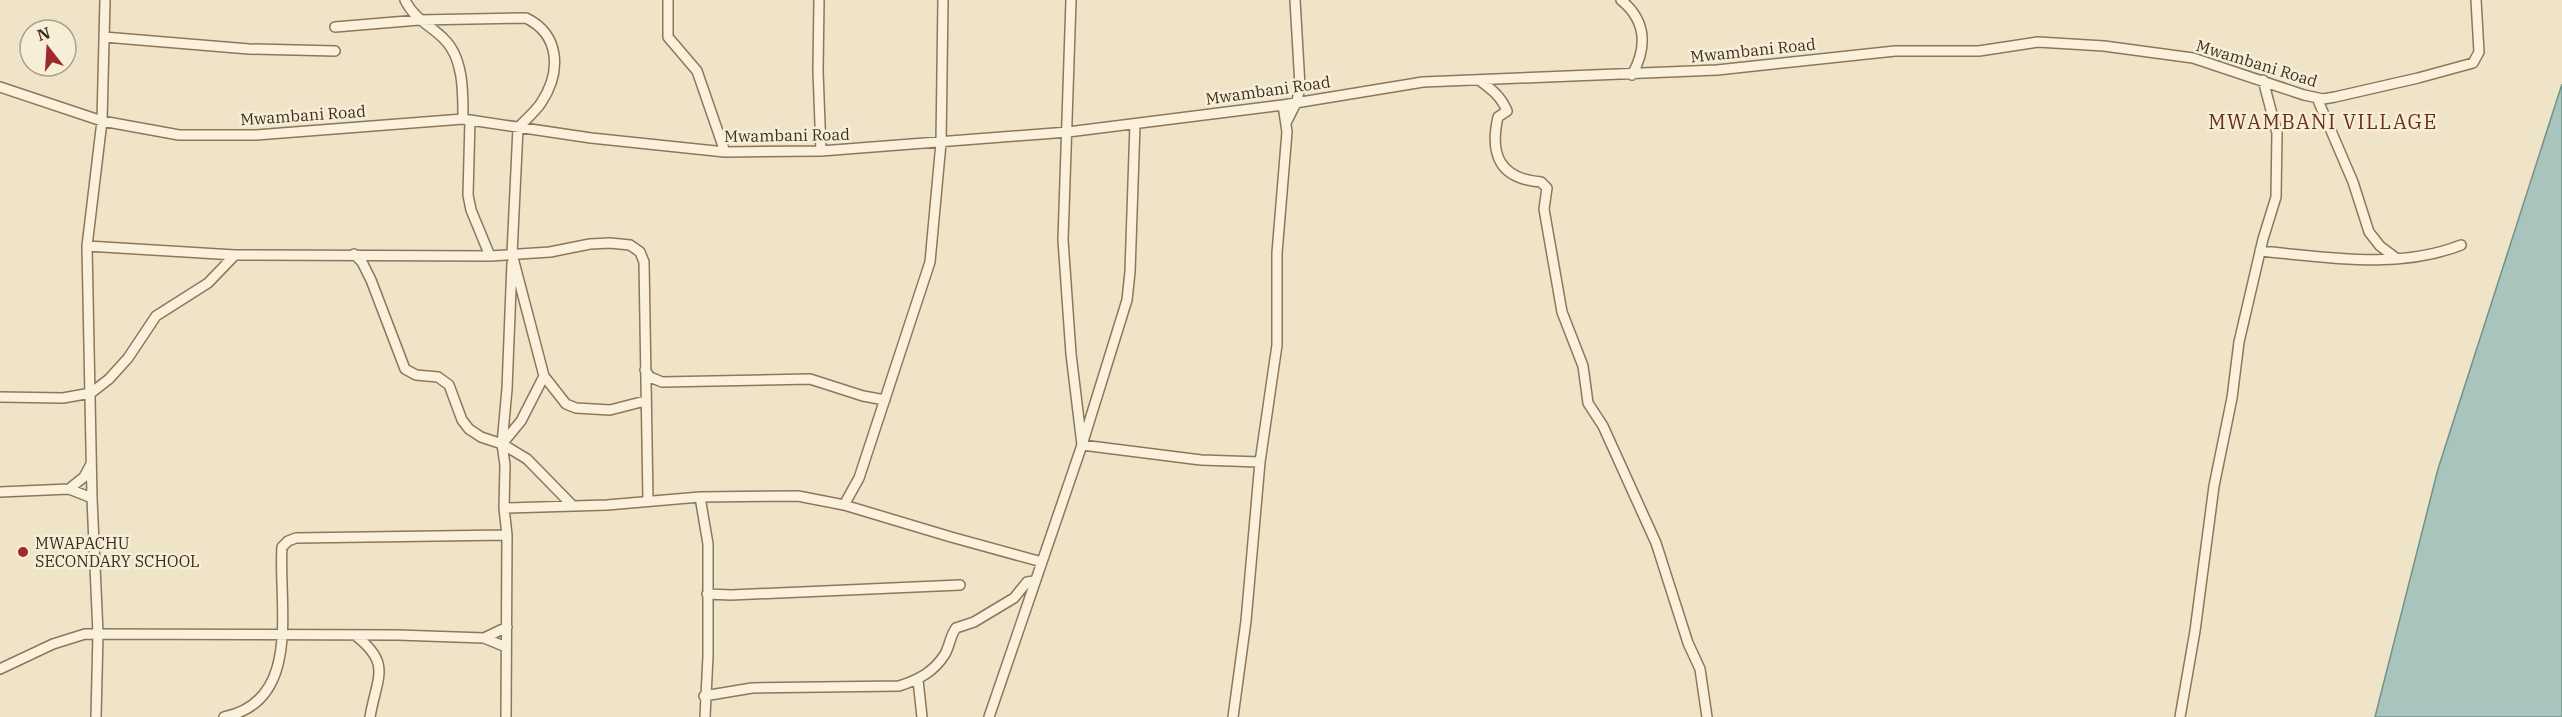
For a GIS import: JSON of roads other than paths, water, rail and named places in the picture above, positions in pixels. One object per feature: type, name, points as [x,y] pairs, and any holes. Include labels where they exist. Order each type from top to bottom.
[{"type":"street","points":[[96,717],[98,634],[92,498],[87,246],[102,121],[105,0]]},
{"type":"street","points":[[405,0],[419,20],[445,40],[452,49],[462,90],[466,120],[468,195],[471,210],[490,256]]},
{"type":"street","points":[[668,0],[668,37],[697,71],[725,152]]},
{"type":"street","points":[[819,0],[818,71],[821,151]]},
{"type":"street","points":[[844,505],[859,478],[930,262],[941,143],[943,0]]},
{"type":"street","points":[[1071,0],[1063,240],[1071,354],[1083,445]]},
{"type":"street","points":[[1286,123],[1297,101],[1300,86],[1294,0]]},
{"type":"street","points":[[1621,0],[1630,7],[1644,38],[1632,75]]},
{"type":"street","name":"Mwambani Road","points":[[0,87],[102,121],[179,135],[234,135],[466,120],[725,152],[821,151],[1068,132],[1283,105],[1423,81],[1632,75],[1717,70],[1895,51],[1979,51],[2038,42],[2104,46],[2193,57],[2317,98],[2335,97],[2473,63],[2479,52],[2476,0]]},
{"type":"street","points":[[335,27],[419,20],[526,18],[540,25],[552,41],[554,75],[541,103],[518,128],[507,389],[502,444],[505,465],[504,508],[507,535],[506,717]]},
{"type":"street","points":[[104,37],[249,49],[335,51]]},
{"type":"street","points":[[1479,80],[1493,90],[1502,100],[1507,111],[1498,117],[1495,131],[1503,168],[1530,182],[1541,182],[1547,188],[1544,209],[1562,312],[1583,366],[1588,403],[1603,426],[1656,543],[1688,643],[1700,669],[1707,717]]},
{"type":"street","points":[[2180,717],[2195,631],[2214,486],[2232,398],[2239,342],[2260,251],[2274,208],[2277,133],[2263,80]]},
{"type":"street","points":[[2317,98],[2353,182],[2369,232],[2380,246],[2396,258]]},
{"type":"street","points":[[1233,717],[1246,621],[1260,462],[1277,345],[1277,253],[1286,123],[1283,105]]},
{"type":"street","points":[[989,717],[1034,581],[1083,445],[1127,300],[1135,124]]},
{"type":"street","points":[[87,246],[235,255],[490,256],[550,252],[590,244],[630,245],[640,252],[644,262],[648,501]]},
{"type":"street","points":[[2260,251],[2358,260],[2437,255],[2461,244]]},
{"type":"street","points":[[354,254],[362,262],[371,280],[405,369],[416,375],[432,375],[449,385],[462,420],[469,429],[482,437],[502,444],[527,459],[573,506]]},
{"type":"street","points":[[512,254],[544,376],[566,404],[576,408],[610,410],[645,401]]},
{"type":"street","points":[[0,397],[63,398],[91,393],[109,379],[128,358],[156,316],[208,283],[235,255]]},
{"type":"street","points":[[645,370],[650,377],[662,382],[810,379],[863,396],[885,400]]},
{"type":"street","points":[[502,444],[521,421],[544,376]]},
{"type":"street","points":[[1083,445],[1201,460],[1260,462]]},
{"type":"street","points":[[69,489],[84,477],[93,462]]},
{"type":"street","points":[[0,492],[69,489],[92,498]]},
{"type":"street","points":[[504,508],[573,506],[700,497],[798,496],[844,505],[1042,562]]},
{"type":"street","points":[[700,497],[708,544],[708,657],[704,696],[705,717]]},
{"type":"street","points":[[224,717],[238,715],[263,695],[277,671],[283,635],[282,547],[288,541],[296,538],[507,535]]},
{"type":"street","points":[[704,696],[752,688],[899,686],[918,680],[936,665],[945,653],[956,628],[974,622],[1014,598],[1027,582],[1034,581]]},
{"type":"street","points":[[707,594],[731,595],[960,585]]},
{"type":"street","points":[[484,638],[507,627]]},
{"type":"street","points":[[0,669],[53,644],[85,634],[355,634],[484,638],[506,647]]},
{"type":"street","points":[[355,634],[372,648],[379,662],[379,677],[370,717]]},
{"type":"street","points":[[918,680],[922,717]]},
{"type":"water","points":[[2562,84],[2562,717],[2375,717],[2438,469]]},
{"type":"place","name":"MWAPACHU SECONDARY SCHOOL","points":[[23,552]]},
{"type":"district","name":"MWAMBANI VILLAGE","points":[[2323,121]]}]
